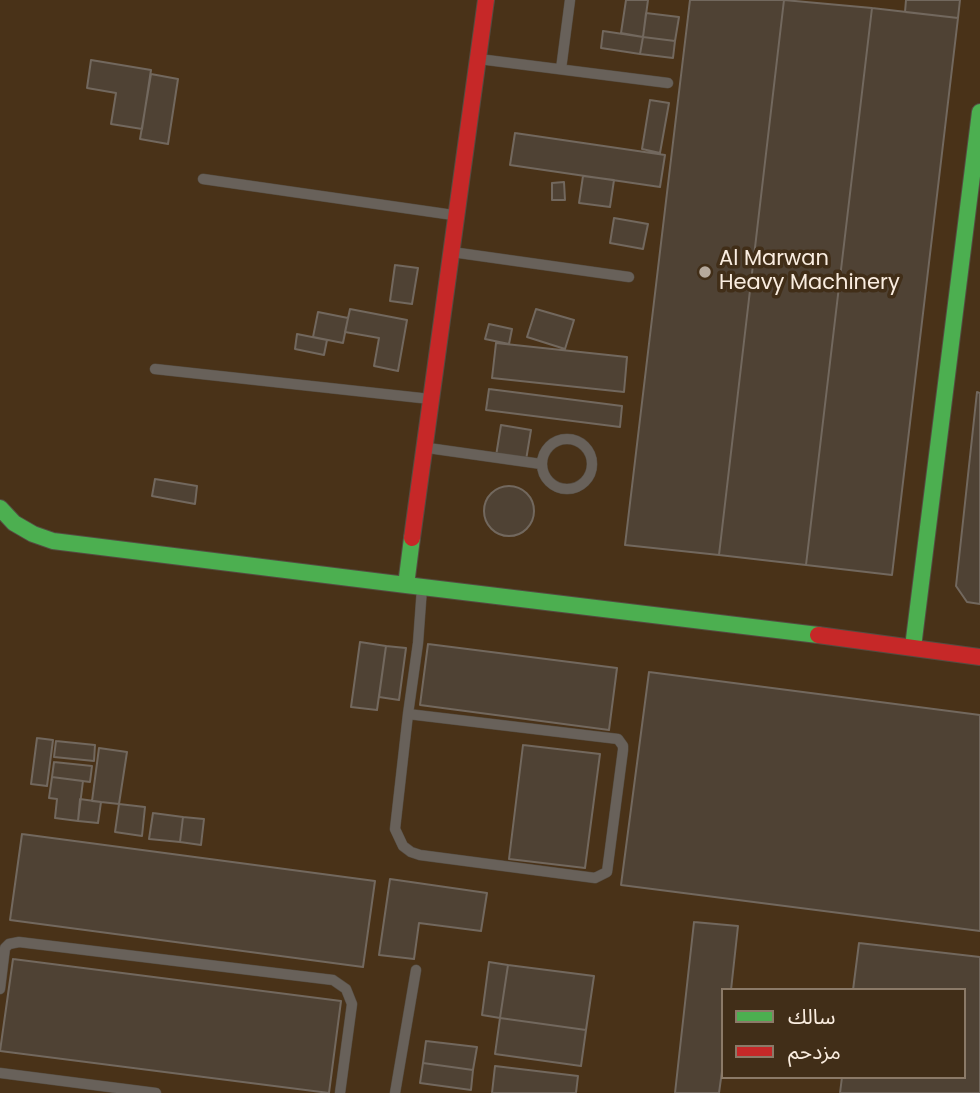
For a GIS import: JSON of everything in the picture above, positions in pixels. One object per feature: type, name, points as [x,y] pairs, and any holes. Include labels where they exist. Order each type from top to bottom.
[{"type":"main road","points":[[414,586],[424,448],[486,0]]},
{"type":"main road","points":[[913,647],[980,112]]},
{"type":"main road","points":[[0,508],[14,523],[53,541],[980,657]]},
{"type":"lane","points":[[561,69],[570,0]]},
{"type":"lane","points":[[478,60],[668,83]]},
{"type":"lane","points":[[203,179],[457,215]]},
{"type":"lane","points":[[452,252],[629,277]]},
{"type":"lane","points":[[155,369],[431,399]]},
{"type":"lane","points":[[565,439],[583,444],[592,460],[589,478],[582,485],[564,490],[547,481],[541,464],[548,447],[565,439]]},
{"type":"lane","points":[[424,448],[541,464]]},
{"type":"lane","points":[[408,714],[618,739],[623,750],[607,872],[595,878],[420,855],[403,846],[395,829],[408,714],[418,643],[414,586]]},
{"type":"lane","points":[[0,989],[5,948],[9,944],[19,942],[333,980],[346,989],[352,1004],[340,1093]]},
{"type":"lane","points":[[395,1093],[416,970]]},
{"type":"lane","points":[[0,1073],[156,1093]]},
{"type":"shaded area","points":[[0,0],[980,0],[980,1093],[0,1093]]},
{"type":"building","points":[[626,0],[648,0],[643,37],[621,33]]},
{"type":"building","name":"Al Marwan Heavy Machinery","points":[[690,0],[784,0],[719,555],[625,545]]},
{"type":"building","points":[[784,0],[872,8],[806,565],[719,555]]},
{"type":"building","points":[[906,0],[960,0],[958,18],[905,12]]},
{"type":"building","points":[[872,8],[958,18],[892,575],[806,565]]},
{"type":"building","points":[[646,13],[679,17],[675,41],[643,37]]},
{"type":"building","points":[[603,31],[643,37],[640,54],[601,48]]},
{"type":"building","points":[[643,37],[675,41],[673,58],[640,54]]},
{"type":"building","points":[[91,60],[151,70],[142,129],[111,124],[116,93],[87,88]]},
{"type":"building","points":[[151,74],[178,79],[168,144],[140,139]]},
{"type":"building","points":[[650,100],[669,103],[660,153],[642,149]]},
{"type":"building","points":[[515,133],[665,155],[660,187],[510,165]]},
{"type":"building","points":[[583,176],[614,180],[610,207],[579,203]]},
{"type":"building","points":[[564,182],[565,200],[552,200],[552,183]]},
{"type":"building","points":[[614,218],[648,224],[643,249],[610,243]]},
{"type":"building","points":[[395,265],[418,268],[412,304],[390,301]]},
{"type":"building","points":[[350,309],[407,320],[398,371],[374,366],[379,338],[345,332]]},
{"type":"building","points":[[536,309],[574,320],[565,349],[527,337]]},
{"type":"building","points":[[318,312],[348,318],[343,343],[313,337]]},
{"type":"building","points":[[489,324],[512,329],[509,344],[485,339]]},
{"type":"building","points":[[297,334],[327,340],[324,355],[295,349]]},
{"type":"building","points":[[496,343],[627,357],[624,392],[492,378]]},
{"type":"building","points":[[489,389],[622,406],[620,427],[486,410]]},
{"type":"building","points":[[977,392],[980,393],[980,604],[967,602],[956,586]]},
{"type":"building","points":[[501,425],[531,430],[526,460],[496,456]]},
{"type":"building","points":[[155,479],[197,486],[195,504],[152,496]]},
{"type":"building","points":[[509,486],[527,493],[534,511],[527,529],[509,536],[491,529],[484,511],[491,493]]},
{"type":"building","points":[[360,642],[386,646],[377,710],[351,707]]},
{"type":"building","points":[[428,644],[617,668],[609,730],[420,705]]},
{"type":"building","points":[[386,646],[406,648],[399,700],[379,697]]},
{"type":"building","points":[[649,672],[980,715],[980,931],[621,885]]},
{"type":"building","points":[[37,738],[53,740],[47,786],[31,784]]},
{"type":"building","points":[[56,741],[95,745],[94,761],[54,757]]},
{"type":"building","points":[[523,745],[600,754],[585,868],[509,859]]},
{"type":"building","points":[[99,748],[127,752],[119,804],[92,801]]},
{"type":"building","points":[[54,762],[92,766],[90,782],[52,777]]},
{"type":"building","points":[[52,777],[83,781],[78,821],[55,818],[57,799],[49,798]]},
{"type":"building","points":[[80,799],[101,802],[98,823],[78,821]]},
{"type":"building","points":[[119,804],[145,807],[142,836],[115,832]]},
{"type":"building","points":[[153,813],[183,817],[180,842],[149,839]]},
{"type":"building","points":[[183,817],[204,819],[201,845],[180,842]]},
{"type":"building","points":[[22,834],[375,881],[363,967],[10,920]]},
{"type":"building","points":[[390,879],[487,893],[481,931],[419,923],[414,959],[379,955]]},
{"type":"building","points":[[694,922],[738,926],[731,988],[721,988],[719,1093],[675,1093]]},
{"type":"building","points":[[859,943],[980,957],[980,1093],[840,1093],[842,1079],[966,1079],[966,988],[853,988]]},
{"type":"building","points":[[13,959],[341,1001],[329,1093],[0,1051]]},
{"type":"building","points":[[489,962],[508,965],[500,1018],[482,1015]]},
{"type":"building","points":[[508,965],[594,976],[586,1030],[500,1018]]},
{"type":"building","points":[[500,1018],[586,1030],[581,1066],[495,1054]]},
{"type":"building","points":[[426,1041],[477,1047],[473,1070],[423,1063]]},
{"type":"building","points":[[423,1063],[473,1070],[471,1090],[420,1083]]},
{"type":"building","points":[[495,1066],[578,1076],[576,1093],[492,1093]]},
{"type":"traffic: fast","points":[[913,647],[980,112]]},
{"type":"traffic: fast","points":[[0,508],[14,523],[53,541],[406,585]]},
{"type":"traffic: fast","points":[[412,538],[406,585],[818,635]]},
{"type":"traffic: jam","points":[[412,538],[486,0]]},
{"type":"traffic: jam","points":[[818,635],[980,657]]},
{"type":"place","name":"Al Marwan Heavy Machinery","points":[[705,272]]}]
